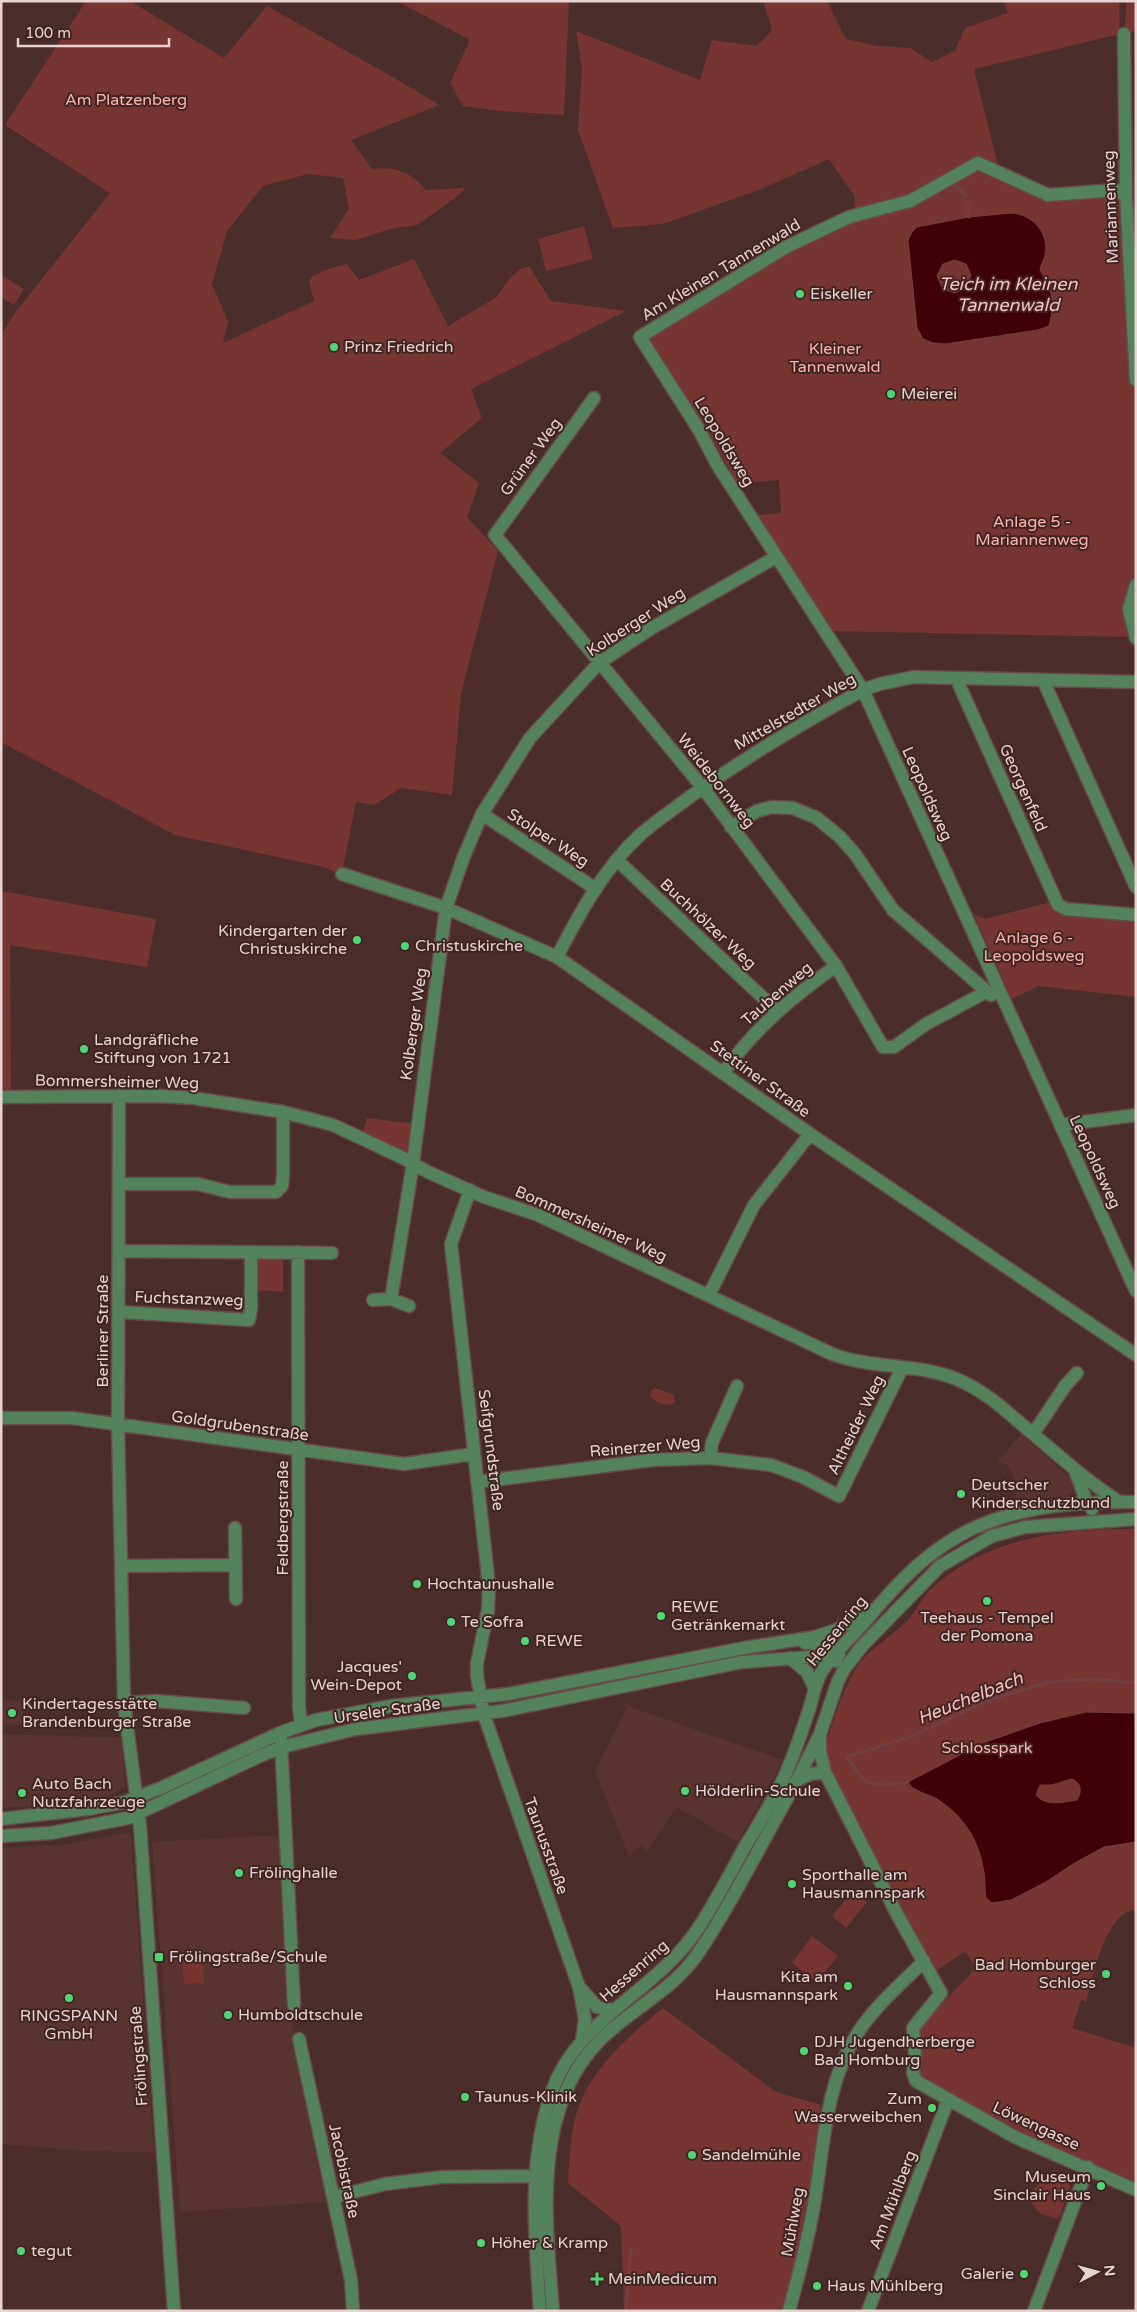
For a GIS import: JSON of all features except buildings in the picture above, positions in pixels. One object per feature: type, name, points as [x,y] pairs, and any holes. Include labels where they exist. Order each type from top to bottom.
[{"type":"street","name":"Mariannenweg","points":[[1124,34],[1131,174],[1126,196],[1132,260],[1136,380]]},
{"type":"street","name":"Am Kleinen Tannenwald","points":[[640,337],[786,247],[849,217],[910,201],[978,163],[1048,195],[1117,190],[1126,196]]},
{"type":"street","name":"Leopoldsweg","points":[[640,337],[776,557],[862,690],[1136,1291]]},
{"type":"street","name":"Grüner Weg","points":[[494,535],[594,398]]},
{"type":"street","name":"Weidebornweg","points":[[494,535],[702,788],[836,966],[882,1046],[889,1048],[898,1044],[926,1024],[986,992]]},
{"type":"street","name":"Kolberger Weg","points":[[391,1299],[413,1163],[446,908],[464,856],[482,814],[504,776],[530,738],[599,663],[650,629],[776,557]]},
{"type":"street","points":[[1136,585],[1129,609],[1136,638]]},
{"type":"street","name":"Mittelstedter Weg","points":[[557,957],[576,919],[596,889],[617,860],[639,836],[702,788],[773,742],[862,690],[914,677],[1136,682]]},
{"type":"street","name":"Georgenfeld","points":[[956,678],[1058,905],[1063,908],[1136,915]]},
{"type":"street","points":[[1043,680],[1136,887]]},
{"type":"street","points":[[731,827],[757,811],[772,807],[794,808],[817,818],[840,837],[855,854],[893,910],[986,992],[1004,1003]]},
{"type":"street","name":"Stolper Weg","points":[[482,814],[596,889]]},
{"type":"street","name":"Buchhölzer Weg","points":[[617,860],[777,1011]]},
{"type":"street","name":"Stettiner Straße","points":[[342,874],[446,908],[557,957],[724,1072],[810,1134],[1136,1355]]},
{"type":"street","name":"Taubenweg","points":[[724,1072],[750,1038],[777,1011],[836,966]]},
{"type":"street","name":"Bommersheimer Weg","points":[[1,1097],[119,1096],[193,1098],[283,1112],[332,1124],[428,1172],[538,1215],[840,1357],[855,1362],[946,1374],[964,1382],[992,1399],[1075,1470],[1118,1501]]},
{"type":"street","name":"Berliner Straße","points":[[119,1096],[120,1312],[118,1425],[124,1703],[136,1798]]},
{"type":"street","points":[[120,1184],[198,1184],[230,1192],[276,1192],[282,1186],[283,1177],[283,1112]]},
{"type":"street","points":[[1060,1125],[1136,1115]]},
{"type":"street","points":[[709,1295],[754,1205],[810,1134]]},
{"type":"street","name":"Seifgrundstraße","points":[[470,1190],[451,1244],[473,1454],[483,1518],[489,1586],[488,1610],[477,1663],[480,1698],[484,1715]]},
{"type":"street","points":[[120,1251],[332,1252]]},
{"type":"street","name":"Fuchstanzweg","points":[[120,1312],[249,1320],[251,1309],[252,1252]]},
{"type":"street","name":"Feldbergstraße","points":[[298,1252],[299,1707],[301,1724]]},
{"type":"street","points":[[373,1300],[391,1299],[409,1306]]},
{"type":"street","name":"Altheider Weg","points":[[839,1496],[902,1368]]},
{"type":"street","points":[[1033,1434],[1065,1386],[1077,1373]]},
{"type":"street","points":[[710,1458],[712,1443],[737,1386]]},
{"type":"street","name":"Goldgrubenstraße","points":[[1,1418],[58,1417],[404,1464],[473,1454]]},
{"type":"street","name":"Reinerzer Weg","points":[[477,1482],[652,1460],[710,1458],[771,1465],[803,1477],[839,1496]]},
{"type":"street","points":[[1075,1470],[1082,1491],[1089,1504],[1096,1513],[1111,1519]]},
{"type":"street","points":[[1070,1522],[1078,1519],[1089,1504],[1092,1490],[1086,1478]]},
{"type":"street","points":[[1062,1506],[1076,1500],[1082,1491]]},
{"type":"street","points":[[882,1602],[928,1557],[945,1544],[999,1517],[1062,1506],[1118,1501],[1136,1502]]},
{"type":"street","points":[[862,1646],[940,1566],[954,1556],[992,1536],[1025,1527],[1136,1518]]},
{"type":"street","points":[[235,1528],[236,1599]]},
{"type":"street","points":[[121,1566],[236,1565]]},
{"type":"street","name":"Urseler Straße","points":[[1,1819],[89,1809],[136,1798],[301,1724],[391,1706],[480,1698],[832,1632],[882,1602]]},
{"type":"street","name":"Hessenring","points":[[540,2311],[535,2237],[535,2176],[542,2121],[553,2087],[582,2040],[613,2010],[668,1967],[699,1928],[785,1774],[800,1738],[820,1675],[882,1602]]},
{"type":"street","name":"Urseler Straße","points":[[774,1644],[822,1644],[835,1656]]},
{"type":"street","name":"Urseler Straße","points":[[1,1836],[51,1832],[100,1824],[139,1814],[282,1747],[356,1730],[484,1715],[742,1662],[835,1656],[852,1652],[862,1646]]},
{"type":"street","name":"Hessenring","points":[[553,2311],[547,2219],[548,2170],[556,2122],[571,2080],[599,2041],[678,1976],[693,1959],[718,1923],[797,1780],[820,1734],[838,1681],[862,1646]]},
{"type":"street","points":[[835,1656],[838,1665],[838,1681]]},
{"type":"street","points":[[790,1658],[807,1672],[816,1689]]},
{"type":"street","points":[[124,1703],[156,1700],[244,1708]]},
{"type":"street","name":"Taunusstraße","points":[[484,1715],[580,1987],[585,2019],[582,2040]]},
{"type":"street","points":[[280,1733],[294,2005]]},
{"type":"street","points":[[820,1734],[820,1751],[825,1772],[877,1875],[924,1960]]},
{"type":"street","points":[[797,1780],[806,1775],[825,1772]]},
{"type":"street","name":"Frölingstraße","points":[[136,1798],[139,1814],[174,2311]]},
{"type":"street","name":"Löwengasse","points":[[924,1960],[942,1993],[913,2028],[914,2076],[918,2083],[1015,2137],[1088,2167],[1136,2190]]},
{"type":"street","name":"Mühlweg","points":[[790,2311],[803,2263],[826,2121],[834,2084],[844,2057],[866,2021],[924,1960]]},
{"type":"street","name":"Taunusstraße","points":[[580,1987],[597,2007],[613,2010]]},
{"type":"street","name":"Jacobistraße","points":[[298,2039],[351,2280],[353,2311]]},
{"type":"street","name":"Am Mühlberg","points":[[868,2311],[948,2100]]},
{"type":"street","points":[[1034,2311],[1088,2167]]},
{"type":"street","points":[[334,2197],[385,2184],[420,2179],[535,2176]]},
{"type":"shaded area","points":[[1021,1434],[1070,1478],[1074,1486],[1071,1495],[1012,1503],[1011,1497],[1016,1497],[1014,1477],[1007,1465],[997,1462]]},
{"type":"shaded area","name":"Kindertagesstätte Brandenburger Straße","points":[[1,1700],[23,1701],[22,1725],[1,1724]]},
{"type":"shaded area","name":"Hölderlin-Schule","points":[[628,1706],[783,1760],[738,1842],[677,1807],[646,1852],[641,1845],[629,1856],[595,1771]]},
{"type":"shaded area","points":[[1,1734],[122,1738],[125,1787],[111,1795],[80,1801],[1,1808]]},
{"type":"shaded area","points":[[126,1832],[131,1835],[154,2153],[73,2150],[1,2144],[1,1848],[72,1844]]},
{"type":"shaded area","name":"Humboldtschule","points":[[281,1835],[293,2033],[328,2202],[180,2212],[152,1842]]},
{"type":"green space","name":"Am Platzenberg","points":[[86,1],[130,1],[224,58],[267,6],[439,105],[351,140],[372,169],[388,168],[402,172],[415,179],[426,190],[466,188],[417,225],[390,229],[356,240],[330,238],[349,209],[343,178],[308,174],[263,186],[227,231],[212,284],[228,321],[223,343],[314,301],[309,281],[311,277],[328,269],[347,264],[359,280],[414,259],[448,326],[497,297],[509,279],[519,270],[529,266],[551,301],[626,311],[471,389],[482,418],[440,453],[479,483],[467,517],[498,551],[461,693],[452,795],[401,788],[374,805],[356,802],[342,874],[320,866],[175,835],[1,742],[1,335],[15,313],[110,193],[5,125]]},
{"type":"green space","points":[[397,1],[569,1],[564,115],[501,111],[463,106],[450,83],[470,40]]},
{"type":"green space","points":[[763,1],[827,1],[846,39],[877,46],[910,48],[932,62],[955,51],[965,28],[1008,13],[1004,1],[1119,1],[1120,34],[974,69],[999,169],[978,165],[1047,198],[1117,192],[1136,382],[1136,585],[1129,609],[1135,637],[831,631],[758,515],[781,513],[779,480],[737,483],[705,425],[645,337],[700,300],[854,216],[855,197],[829,159],[761,189],[663,224],[613,228],[578,130],[582,69],[576,31],[700,80],[712,40],[757,46],[772,30]]},
{"type":"green space","points":[[1127,1],[1136,1],[1136,31],[1124,34]]},
{"type":"green space","points":[[584,226],[593,259],[546,271],[538,239]]},
{"type":"green space","points":[[1,275],[24,289],[14,305],[1,297]]},
{"type":"green space","points":[[1,891],[156,919],[147,967],[10,945],[11,1091],[1,1091]]},
{"type":"green space","name":"Anlage 6 - Leopoldsweg","points":[[1051,902],[1056,914],[1136,921],[1136,997],[1039,986],[1012,999],[974,914],[985,919]]},
{"type":"green space","points":[[367,1118],[417,1124],[413,1163],[361,1139]]},
{"type":"green space","points":[[262,1256],[283,1256],[283,1292],[254,1290],[254,1263]]},
{"type":"green space","points":[[655,1388],[674,1395],[675,1402],[665,1405],[655,1400],[650,1395]]},
{"type":"green space","name":"Schlosspark","points":[[1136,1529],[1136,1909],[1125,1913],[1108,1934],[1097,1962],[1086,2002],[1081,2000],[1072,2028],[1136,2048],[1136,2186],[1015,2130],[919,2078],[917,2030],[976,1968],[965,1951],[936,1971],[864,1837],[838,1783],[826,1755],[825,1747],[845,1690],[862,1660],[908,1620],[929,1591],[955,1570],[979,1556],[1003,1546],[1028,1539],[1081,1531]]},
{"type":"green space","points":[[853,1891],[867,1902],[846,1928],[832,1916]]},
{"type":"green space","points":[[812,1936],[838,1956],[817,1982],[792,1963]]},
{"type":"green space","points":[[202,1953],[204,1983],[184,1984],[182,1954]]},
{"type":"green space","name":"Sandelmühle","points":[[663,2008],[776,2092],[821,2105],[801,2235],[783,2311],[624,2311],[621,2226],[568,2183],[573,2129],[585,2092],[595,2076],[620,2046]]},
{"type":"green space","points":[[1048,2180],[1065,2181],[1070,2186],[1059,2219],[1041,2214],[1032,2204],[1032,2195],[1037,2186]]},
{"type":"water","name":"Teich im Kleinen Tannenwald","points":[[1019,214],[1038,226],[1045,239],[1046,247],[1045,257],[1040,270],[1052,296],[1049,326],[1038,330],[945,344],[933,343],[923,339],[917,328],[908,240],[917,227],[969,217]],"holes":[[[955,260],[966,264],[971,275],[966,288],[955,293],[943,289],[937,276],[943,264]]]},
{"type":"water","points":[[1086,1712],[1136,1713],[1136,1842],[1104,1847],[1046,1882],[1011,1900],[992,1903],[986,1898],[980,1856],[968,1828],[937,1799],[917,1790],[908,1782],[983,1743],[1040,1723]],"holes":[[[1071,1779],[1075,1780],[1080,1788],[1077,1800],[1050,1802],[1040,1799],[1036,1795],[1040,1785],[1052,1785]]]},
{"type":"waterway","points":[[952,182],[966,196]]},
{"type":"waterway","points":[[968,204],[969,217]]},
{"type":"waterway","name":"Heuchelbach","points":[[908,1782],[887,1785],[865,1782],[847,1757],[912,1736],[992,1699],[1049,1682],[1094,1679],[1136,1683]]},
{"type":"waterway","name":"Heuchelbach","points":[[626,2311],[631,2249]]},
{"type":"place","name":"Eiskeller","points":[[800,294]]},
{"type":"place","name":"Prinz Friedrich","points":[[334,347]]},
{"type":"place","name":"Meierei","points":[[891,394]]},
{"type":"place","name":"Kindergarten der Christuskirche","points":[[357,940]]},
{"type":"place","name":"Christuskirche","points":[[405,946]]},
{"type":"place","name":"Landgräfliche Stiftung von 1721","points":[[84,1049]]},
{"type":"place","name":"Deutscher Kinderschutzbund","points":[[961,1494]]},
{"type":"place","name":"Hochtaunushalle","points":[[417,1584]]},
{"type":"place","name":"Teehaus - Tempel der Pomona","points":[[987,1601]]},
{"type":"place","name":"REWE Getränkemarkt","points":[[661,1616]]},
{"type":"place","name":"Te Sofra","points":[[451,1622]]},
{"type":"place","name":"REWE","points":[[525,1641]]},
{"type":"place","name":"Jacques' Wein-Depot","points":[[412,1676]]},
{"type":"place","name":"Kindertagesstätte Brandenburger Straße","points":[[12,1713]]},
{"type":"place","name":"Hölderlin-Schule","points":[[685,1791]]},
{"type":"place","name":"Auto Bach Nutzfahrzeuge","points":[[22,1793]]},
{"type":"place","name":"Frölinghalle","points":[[239,1873]]},
{"type":"place","name":"Sporthalle am Hausmannspark","points":[[792,1884]]},
{"type":"place","name":"Frölingstraße/Schule","points":[[159,1957]]},
{"type":"place","name":"Bad Homburger Schloss","points":[[1106,1974]]},
{"type":"place","name":"Kita am Hausmannspark","points":[[848,1986]]},
{"type":"place","name":"RINGSPANN GmbH","points":[[69,1998]]},
{"type":"place","name":"Humboldtschule","points":[[228,2015]]},
{"type":"place","name":"DJH Jugendherberge Bad Homburg","points":[[804,2051]]},
{"type":"place","name":"Taunus-Klinik","points":[[465,2097]]},
{"type":"place","name":"Zum Wasserweibchen","points":[[932,2108]]},
{"type":"place","name":"Sandelmühle","points":[[692,2155]]},
{"type":"place","name":"Museum Sinclair Haus","points":[[1101,2186]]},
{"type":"place","name":"Höher & Kramp","points":[[481,2243]]},
{"type":"place","name":"tegut","points":[[21,2251]]},
{"type":"place","name":"Galerie","points":[[1024,2274]]},
{"type":"place","name":"MeinMedicum","points":[[597,2279]]},
{"type":"place","name":"Haus Mühlberg","points":[[817,2286]]},
{"type":"park label","name":"Kleiner Tannenwald","points":[[835,358]]},
{"type":"park label","name":"Anlage 5 - Mariannenweg","points":[[1032,531]]}]
